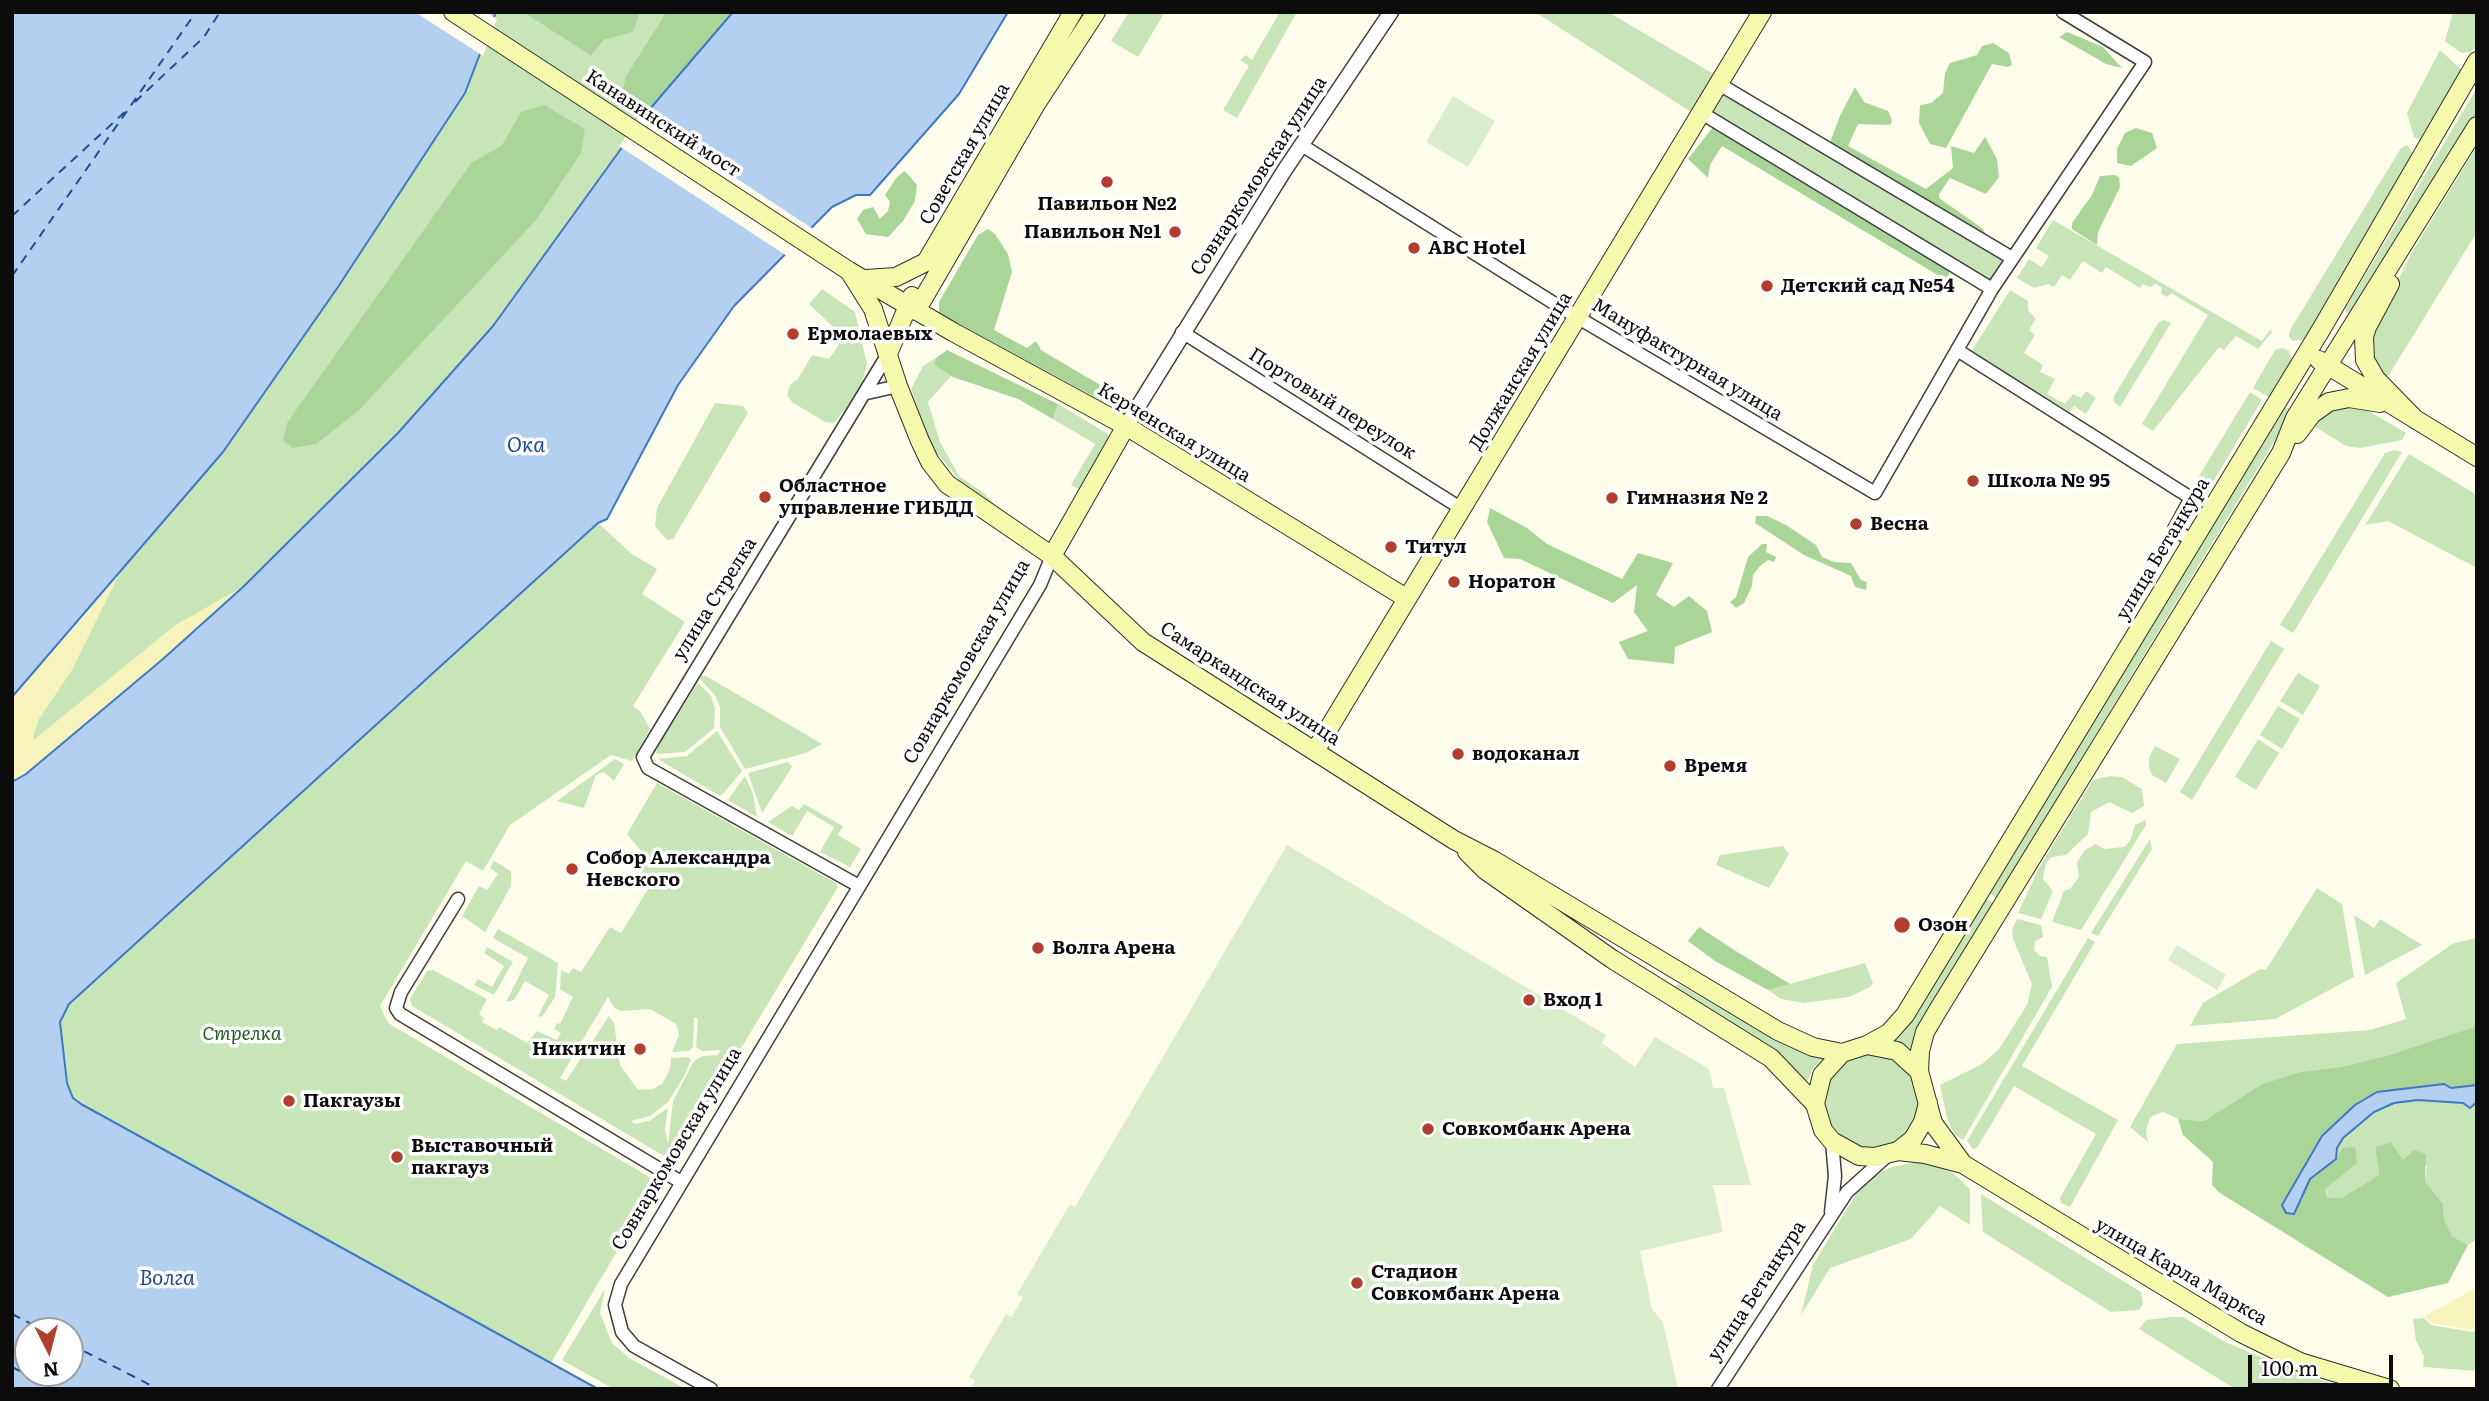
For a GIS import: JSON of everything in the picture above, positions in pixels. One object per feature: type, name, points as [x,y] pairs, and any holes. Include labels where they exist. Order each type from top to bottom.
[{"type":"main road","name":"Канавинский мост","points":[[453,12],[849,271],[866,279]]},
{"type":"main road","name":"Советская улица","points":[[912,308],[926,262],[1073,12]]},
{"type":"main road","name":"Советская улица","points":[[912,308],[1036,104],[1096,12]]},
{"type":"main road","name":"Должанская улица","points":[[1315,751],[1762,12]]},
{"type":"main road","name":"улица Бетанкура","points":[[1867,1045],[1889,1033],[1905,1015],[2307,353],[2477,61]]},
{"type":"main road","points":[[2281,453],[2291,425],[2477,126]]},
{"type":"main road","points":[[2409,236],[2396,272],[2367,327],[2363,350],[2369,369],[2416,420]]},
{"type":"main road","points":[[866,279],[896,277],[926,262]]},
{"type":"main road","name":"Самаркандская улица","points":[[849,271],[873,309],[898,386],[930,462],[947,484],[1052,556],[1143,642],[1454,840],[1495,861],[1795,1040],[1842,1053]]},
{"type":"main road","name":"Керченская улица","points":[[866,279],[912,308],[1126,426],[1406,598]]},
{"type":"main road","points":[[888,355],[912,308]]},
{"type":"main road","points":[[2307,353],[2477,457]]},
{"type":"main road","points":[[1963,1164],[1940,1135],[1928,1103],[1927,1091],[1919,1071],[1925,1032],[2281,453],[2312,414],[2329,402],[2349,398],[2394,406]]},
{"type":"main road","name":"Совнаркомовская улица","points":[[1052,556],[1126,426]]},
{"type":"main road","name":"Самаркандская улица","points":[[1454,840],[1485,870],[1651,983],[1771,1058],[1815,1104]]},
{"type":"main road","points":[[1651,983],[1668,978],[1700,991],[1713,992]]},
{"type":"main road","points":[[1919,1071],[1897,1051],[1867,1045],[1842,1053],[1822,1075],[1815,1104],[1820,1124],[1832,1141],[1859,1156],[1925,1154],[1963,1164]]},
{"type":"main road","points":[[1894,1153],[1913,1139],[1923,1122],[1928,1103]]},
{"type":"main road","name":"улица Карла Маркса","points":[[1963,1164],[2241,1333],[2300,1362],[2389,1389]]},
{"type":"street","name":"Совнаркомовская улица","points":[[1126,426],[1284,171],[1391,12]]},
{"type":"street","points":[[2063,12],[2146,62],[2012,258],[1957,350],[2191,498],[2174,529],[2192,541]]},
{"type":"street","points":[[1719,84],[2012,258]]},
{"type":"street","points":[[1700,112],[1992,289]]},
{"type":"street","name":"Мануфактурная улица","points":[[1303,146],[1578,317],[1875,493],[1957,350]]},
{"type":"street","name":"Портовый переулок","points":[[1182,332],[1462,509]]},
{"type":"street","name":"улица Стрелка","points":[[859,887],[648,768],[643,757],[888,355]]},
{"type":"street","points":[[867,393],[898,386]]},
{"type":"street","name":"Совнаркомовская улица","points":[[711,1389],[634,1346],[622,1332],[615,1305],[628,1270],[1040,585],[1052,556]]},
{"type":"street","points":[[458,899],[396,1001],[400,1014],[681,1182]]},
{"type":"street","name":"улица Бетанкура","points":[[1830,1216],[1836,1176],[1832,1141]]},
{"type":"street","name":"улица Бетанкура","points":[[1718,1389],[1830,1216],[1854,1184],[1894,1153]]},
{"type":"green space","points":[[496,12],[523,12],[591,56],[604,40],[633,32],[640,12],[666,12],[626,76],[622,91],[649,110],[493,325],[398,433],[243,587],[176,625],[32,742],[38,720],[71,671],[122,568],[223,452],[338,287],[465,94]],"holes":[[[521,112],[358,411],[472,162],[501,146]]]},
{"type":"green space","points":[[523,12],[640,12],[633,32],[604,40],[591,56]]},
{"type":"green space","points":[[666,12],[733,12],[649,110],[622,91],[626,76]]},
{"type":"green space","points":[[1129,12],[1165,12],[1138,57],[1111,41]]},
{"type":"green space","points":[[1280,12],[1297,12],[1237,118],[1223,110],[1249,66],[1240,60],[1246,55],[1252,60]]},
{"type":"green space","points":[[1535,12],[1608,12],[2013,250],[1988,291],[1691,112]]},
{"type":"green space","points":[[2453,12],[2477,12],[2477,45],[2471,52],[2461,53],[2445,41]]},
{"type":"green space","points":[[2067,32],[2103,47],[2122,68],[2106,64],[2059,37]]},
{"type":"green space","points":[[1993,43],[2009,53],[2012,65],[2008,67],[1992,64],[1946,148],[1930,144],[1919,123],[1920,105],[1931,103],[1943,93],[1945,73],[1950,63],[1977,55],[1982,46]]},
{"type":"green space","points":[[2440,50],[2462,70],[2421,141],[2414,137],[2407,113]]},
{"type":"green space","points":[[1855,87],[1864,102],[1888,111],[1892,120],[1891,124],[1886,125],[1858,124],[1848,146],[1926,189],[1953,168],[1951,146],[1974,153],[1985,137],[1997,159],[1999,177],[1986,194],[1950,178],[1939,198],[1983,229],[1987,237],[1827,150]]},
{"type":"green space","points":[[2477,88],[2477,112],[2351,312],[2347,313],[2345,309]]},
{"type":"green space","points":[[1453,96],[1495,121],[1468,167],[1426,142]]},
{"type":"green space","points":[[544,105],[585,129],[581,153],[536,220],[358,411],[316,444],[292,448],[283,440],[287,423],[472,162],[501,146],[521,112]]},
{"type":"green space","points":[[1713,127],[1948,265],[1951,283],[1722,146],[1710,165],[1708,178],[1688,159]]},
{"type":"green space","points":[[2136,128],[2152,133],[2157,148],[2131,166],[2117,163],[2117,149],[2125,133]]},
{"type":"green space","points":[[2407,145],[2415,156],[2306,339],[2292,341],[2290,330],[2401,148]]},
{"type":"green space","points":[[2477,146],[2477,232],[2384,383],[2377,375],[2369,339],[2411,254]]},
{"type":"green space","points":[[905,171],[917,185],[915,201],[903,221],[888,237],[866,234],[857,219],[863,210],[873,207],[880,219],[888,211],[890,202],[885,195],[897,177]]},
{"type":"green space","points":[[2100,176],[2119,177],[2120,187],[2098,232],[2097,245],[2072,229],[2072,223],[2092,195]]},
{"type":"green space","points":[[2053,220],[2262,341],[2270,330],[2272,332],[2258,349],[2236,336],[2224,350],[2219,347],[2153,431],[2142,424],[2208,315],[2171,293],[2167,297],[2161,294],[2162,288],[2156,284],[2150,287],[2143,284],[2140,288],[2106,267],[2102,273],[2083,261],[2070,280],[2062,275],[2054,287],[2048,284],[2034,288],[2017,278],[2029,259],[2042,267],[2049,256],[2036,248]]},
{"type":"green space","points":[[988,229],[995,234],[1008,254],[1012,272],[994,330],[1027,348],[1036,341],[1041,350],[1107,389],[1104,402],[939,313],[939,302],[978,235]]},
{"type":"green space","points":[[822,289],[855,312],[867,364],[860,391],[834,423],[825,422],[792,402],[787,395],[790,385],[798,379],[812,355],[829,359],[844,337],[809,304]]},
{"type":"green space","points":[[2010,290],[2028,301],[2028,310],[2036,319],[2029,330],[2035,335],[2024,353],[2043,365],[2040,372],[2055,379],[2047,394],[2065,404],[2073,394],[2081,398],[2086,391],[2096,398],[2086,414],[2074,406],[2070,412],[1971,352]]},
{"type":"green space","points":[[2164,320],[2171,323],[2120,407],[2114,402],[2114,396],[2159,322]]},
{"type":"green space","points":[[2282,348],[2289,351],[2292,360],[2270,398],[2253,388],[2275,350]]},
{"type":"green space","points":[[947,350],[1058,404],[1053,419],[1018,399],[953,377],[934,365],[936,358]]},
{"type":"green space","points":[[936,358],[934,365],[951,376],[928,402],[940,442],[959,476],[985,494],[1000,510],[965,487],[932,447],[911,389],[923,366]]},
{"type":"green space","points":[[2250,392],[2262,400],[2204,497],[2194,495],[2190,491]]},
{"type":"green space","points":[[715,403],[743,406],[748,413],[673,539],[667,540],[655,526],[657,508]]},
{"type":"green space","points":[[1058,404],[1108,434],[1109,439],[1082,491],[1071,485],[1095,444],[1053,419]]},
{"type":"green space","points":[[2343,405],[2367,410],[2406,433],[2402,440],[2360,448],[2346,446],[2312,425],[2329,410]]},
{"type":"green space","points":[[2285,408],[2291,408],[2292,412],[1996,898],[1990,893]]},
{"type":"green space","points":[[2395,450],[2402,452],[2293,633],[2280,625],[2385,453]]},
{"type":"green space","points":[[2409,454],[2477,495],[2477,568],[2388,521],[2365,525]]},
{"type":"green space","points":[[1490,508],[1527,528],[1547,544],[1622,579],[1638,553],[1673,563],[1656,595],[1674,607],[1689,596],[1707,611],[1712,632],[1675,647],[1674,664],[1628,659],[1619,642],[1648,631],[1634,612],[1637,585],[1613,603],[1520,559],[1504,558],[1487,522]]},
{"type":"green space","points":[[1756,516],[1767,516],[1786,525],[1816,545],[1822,557],[1834,562],[1851,563],[1861,580],[1867,582],[1866,590],[1855,587],[1851,576],[1804,555],[1755,523]]},
{"type":"green space","name":"Стрелка","points":[[598,523],[632,554],[657,569],[642,594],[685,622],[633,706],[640,711],[650,729],[632,761],[611,755],[510,825],[483,871],[466,861],[380,1006],[388,1023],[658,1182],[551,1363],[81,1104],[73,1098],[67,1083],[60,1022],[69,1004],[99,974]]},
{"type":"green space","points":[[1762,544],[1767,544],[1766,552],[1776,557],[1774,562],[1768,560],[1760,566],[1753,575],[1752,586],[1744,603],[1736,608],[1730,602],[1736,597],[1748,557]]},
{"type":"green space","points":[[2271,641],[2284,649],[2192,800],[2180,792]]},
{"type":"green space","points":[[2298,673],[2320,686],[2303,715],[2280,701]]},
{"type":"green space","points":[[702,676],[822,744],[806,753],[745,769],[720,727],[720,707],[715,695],[700,679]]},
{"type":"green space","points":[[698,683],[711,696],[715,708],[714,728],[685,752],[656,754],[658,746]]},
{"type":"green space","points":[[2278,706],[2300,719],[2282,749],[2260,735]]},
{"type":"green space","points":[[717,731],[742,771],[720,796],[658,759],[687,756]]},
{"type":"green space","points":[[2258,739],[2279,753],[2256,790],[2235,777]]},
{"type":"green space","points":[[2155,746],[2180,759],[2166,783],[2152,775],[2149,768],[2149,758]]},
{"type":"green space","points":[[615,759],[624,764],[614,781],[604,772],[596,775],[584,808],[557,801]]},
{"type":"green space","points":[[788,762],[792,766],[790,770],[762,813],[748,773]]},
{"type":"green space","points":[[745,776],[753,794],[757,817],[728,800]]},
{"type":"green space","points":[[2110,776],[2122,777],[2142,789],[2144,806],[2132,813],[2109,802],[2091,812],[2088,834],[2066,855],[2052,857],[2046,863],[2043,879],[2053,891],[2041,919],[2018,913],[2040,866],[2093,780]]},
{"type":"green space","points":[[657,783],[836,883],[838,887],[675,1158],[669,1159],[412,1006],[410,999],[427,971],[433,970],[487,999],[479,1014],[484,1018],[482,1022],[497,1030],[499,1027],[527,1043],[537,1031],[557,1040],[561,1033],[554,1029],[557,1023],[560,1024],[573,997],[560,989],[561,970],[569,974],[573,968],[581,972],[610,927],[621,933],[650,886],[642,872],[641,851],[627,834]],"holes":[[[608,997],[614,1008],[621,1011],[650,1009],[676,1024],[679,1035],[672,1052],[689,1051],[693,1047],[694,1017],[698,1019],[696,1047],[702,1051],[721,1050],[718,1055],[703,1056],[694,1061],[673,1101],[668,1144],[665,1130],[668,1108],[649,1121],[635,1124],[631,1121],[650,1116],[668,1102],[684,1076],[691,1060],[688,1057],[671,1058],[670,1069],[662,1084],[653,1089],[638,1090],[620,1065],[614,1023],[609,1016],[566,1081],[560,1078]]]},
{"type":"green space","points":[[804,804],[843,826],[838,835],[861,849],[850,867],[820,852],[834,827],[807,811],[792,836],[768,822],[792,806],[799,810]]},
{"type":"green space","points":[[2146,820],[2146,825],[2081,930],[2052,922],[2064,891],[2070,889],[2079,877],[2077,862],[2085,850],[2096,844],[2104,849],[2124,847],[2130,841],[2135,825]]},
{"type":"green space","points":[[2150,839],[2152,849],[2098,936],[2091,933]]},
{"type":"green space","name":"Совкомбанк Арена","points":[[1287,845],[1606,1035],[1602,1043],[1635,1067],[1655,1037],[1709,1069],[1713,1088],[1724,1088],[1751,1185],[1713,1185],[1723,1232],[1640,1251],[1652,1309],[1663,1322],[1678,1389],[970,1389],[975,1381],[969,1377],[1006,1314],[1011,1317],[1023,1298],[1017,1294],[1070,1204],[1075,1207]]},
{"type":"green space","points":[[1783,846],[1789,854],[1769,888],[1716,865],[1720,855]]},
{"type":"green space","points":[[494,861],[511,871],[511,886],[485,932],[462,916],[479,886],[487,890],[498,874],[490,868]]},
{"type":"green space","points":[[2317,888],[2342,904],[2354,977],[2275,1019],[2190,1026],[2203,1003],[2260,969],[2266,970]]},
{"type":"green space","points":[[1986,899],[1993,903],[1922,1020],[1909,1050],[1895,1042],[1911,1023]]},
{"type":"green space","points":[[2354,915],[2374,928],[2380,919],[2422,945],[2365,975]]},
{"type":"green space","points":[[2017,919],[2041,925],[2043,937],[2035,941],[2034,950],[2040,956],[2047,957],[2052,987],[1963,1140],[1954,1134],[1947,1118],[1940,1085],[1982,1064],[1999,1049],[2027,1005],[2032,984],[2013,939],[2012,929]]},
{"type":"green space","points":[[1699,927],[1790,984],[1768,990],[1715,961],[1688,941]]},
{"type":"green space","points":[[498,929],[558,963],[555,997],[542,1017],[538,1016],[549,995],[525,981],[514,1000],[506,1002],[528,958],[493,938]]},
{"type":"green space","points":[[2088,938],[2095,942],[2022,1066],[2118,1120],[2070,1207],[2061,1203],[2060,1198],[2096,1134],[2014,1086],[1977,1148],[1973,1149],[1967,1141]]},
{"type":"green space","points":[[2477,938],[2477,1026],[2389,1055],[2341,1067],[2300,1072],[2262,1084],[2204,1121],[2178,1119],[2163,1112],[2150,1117],[2146,1131],[2148,1142],[2130,1127],[2177,1044],[2370,1030],[2406,1019],[2396,983],[2454,943]]},
{"type":"green space","points":[[2177,945],[2226,975],[2217,990],[2168,960]]},
{"type":"green space","points":[[487,947],[513,962],[494,995],[474,985],[478,979],[492,987],[504,966],[484,953]]},
{"type":"green space","points":[[1865,963],[1873,983],[1849,997],[1804,1003],[1781,999],[1768,990]]},
{"type":"green space","points":[[1679,984],[1783,1043],[1826,1056],[1813,1068],[1807,1082],[1776,1053],[1671,988]]},
{"type":"green space","points":[[2477,1026],[2477,1085],[2451,1088],[2444,1084],[2423,1088],[2322,1136],[2298,1206],[2310,1179],[2336,1159],[2342,1148],[2355,1147],[2357,1163],[2325,1189],[2327,1198],[2342,1198],[2379,1175],[2375,1147],[2391,1142],[2403,1160],[2414,1150],[2426,1154],[2425,1181],[2443,1204],[2444,1219],[2452,1236],[2468,1245],[2448,1283],[2388,1297],[2220,1193],[2212,1185],[2213,1162],[2183,1135],[2178,1119],[2204,1121],[2262,1084],[2300,1072],[2341,1067],[2389,1055]]},
{"type":"green space","points":[[1872,1055],[1890,1059],[1905,1069],[1915,1084],[1919,1102],[1915,1120],[1905,1135],[1890,1145],[1872,1149],[1854,1145],[1839,1135],[1829,1120],[1825,1102],[1829,1084],[1839,1069],[1854,1059]]},
{"type":"green space","points":[[2419,1100],[2463,1103],[2470,1108],[2477,1102],[2477,1239],[2468,1245],[2452,1236],[2444,1219],[2443,1204],[2425,1181],[2427,1166],[2403,1161],[2391,1142],[2375,1147],[2379,1175],[2342,1199],[2327,1198],[2325,1189],[2337,1178],[2342,1148],[2336,1159],[2337,1148],[2343,1138],[2374,1112],[2394,1103]]},
{"type":"green space","points":[[1917,1162],[1935,1165],[1953,1173],[1970,1189],[1970,1225],[1940,1206],[1911,1239],[1830,1268],[1801,1315],[1813,1265],[1856,1194],[1870,1177],[1892,1167]]},
{"type":"green space","points":[[1981,1194],[2141,1292],[2143,1304],[2139,1310],[2111,1312],[1983,1232]]},
{"type":"green space","points":[[605,1289],[600,1313],[612,1343],[629,1358],[686,1389],[614,1389],[562,1360]]},
{"type":"green space","points":[[2183,1317],[2225,1342],[2346,1389],[2235,1389],[2139,1329],[2146,1320]]},
{"type":"green space","points":[[2424,1318],[2431,1325],[2472,1332],[2477,1329],[2477,1371],[2423,1367],[2424,1356],[2416,1341],[2413,1319]]},
{"type":"sand","points":[[122,568],[71,671],[38,720],[32,741],[176,625],[243,587],[163,659],[26,774],[12,782],[12,697],[83,618]]},
{"type":"sand","points":[[2477,1287],[2477,1327],[2471,1330],[2431,1323],[2425,1316]]},
{"type":"water","points":[[12,12],[496,12],[465,93],[338,287],[223,452],[12,697]]},
{"type":"water","name":"Ока","points":[[733,12],[1008,12],[959,94],[870,195],[856,195],[832,207],[734,306],[678,385],[607,519],[598,523],[69,1004],[60,1022],[67,1083],[73,1098],[81,1104],[598,1389],[12,1389],[12,782],[26,774],[163,659],[243,587],[398,433],[493,326],[649,110]]},
{"type":"water","points":[[2444,1084],[2451,1088],[2477,1085],[2477,1102],[2470,1108],[2463,1103],[2418,1100],[2394,1103],[2374,1112],[2343,1138],[2337,1148],[2336,1159],[2310,1179],[2294,1214],[2286,1213],[2282,1205],[2322,1136],[2355,1105],[2377,1092]]},
{"type":"pier","points":[[415,12],[486,12],[497,19],[483,56]]},
{"type":"pier","points":[[641,115],[813,229],[787,256],[619,146]]},
{"type":"ferry route","points":[[12,276],[196,12]]},
{"type":"ferry route","points":[[135,102],[204,37],[220,12]]},
{"type":"ferry route","points":[[12,216],[128,109]]},
{"type":"ferry route","points":[[12,1314],[18,1317]]},
{"type":"ferry route","points":[[84,1351],[158,1389]]},
{"type":"ferry route","points":[[12,1367],[56,1389]]},
{"type":"place","name":"Павильон №2","points":[[1107,182]]},
{"type":"place","name":"Павильон №1","points":[[1175,232]]},
{"type":"place","name":"ABC Hotel","points":[[1414,248]]},
{"type":"place","name":"Детский сад №54","points":[[1767,286]]},
{"type":"place","name":"Ермолаевых","points":[[793,334]]},
{"type":"place","name":"Школа № 95","points":[[1973,481]]},
{"type":"place","name":"Областное управление ГИБДД","points":[[765,497]]},
{"type":"place","name":"Гимназия № 2","points":[[1612,498]]},
{"type":"place","name":"Весна","points":[[1856,524]]},
{"type":"place","name":"Титул","points":[[1391,547]]},
{"type":"place","name":"Норатон","points":[[1454,582]]},
{"type":"place","name":"водоканал","points":[[1458,754]]},
{"type":"place","name":"Время","points":[[1670,766]]},
{"type":"place","name":"Собор Александра Невского","points":[[572,869]]},
{"type":"place","name":"Озон","points":[[1902,925]]},
{"type":"place","name":"Волга Арена","points":[[1038,948]]},
{"type":"place","name":"Вход 1","points":[[1529,1000]]},
{"type":"place","name":"Никитин","points":[[640,1049]]},
{"type":"place","name":"Пакгаузы","points":[[289,1101]]},
{"type":"place","name":"Совкомбанк Арена","points":[[1428,1129]]},
{"type":"place","name":"Выставочный пакгауз","points":[[397,1157]]},
{"type":"place","name":"Стадион Совкомбанк Арена","points":[[1357,1283]]},
{"type":"water label","name":"Волга","points":[[167,1279]]}]
